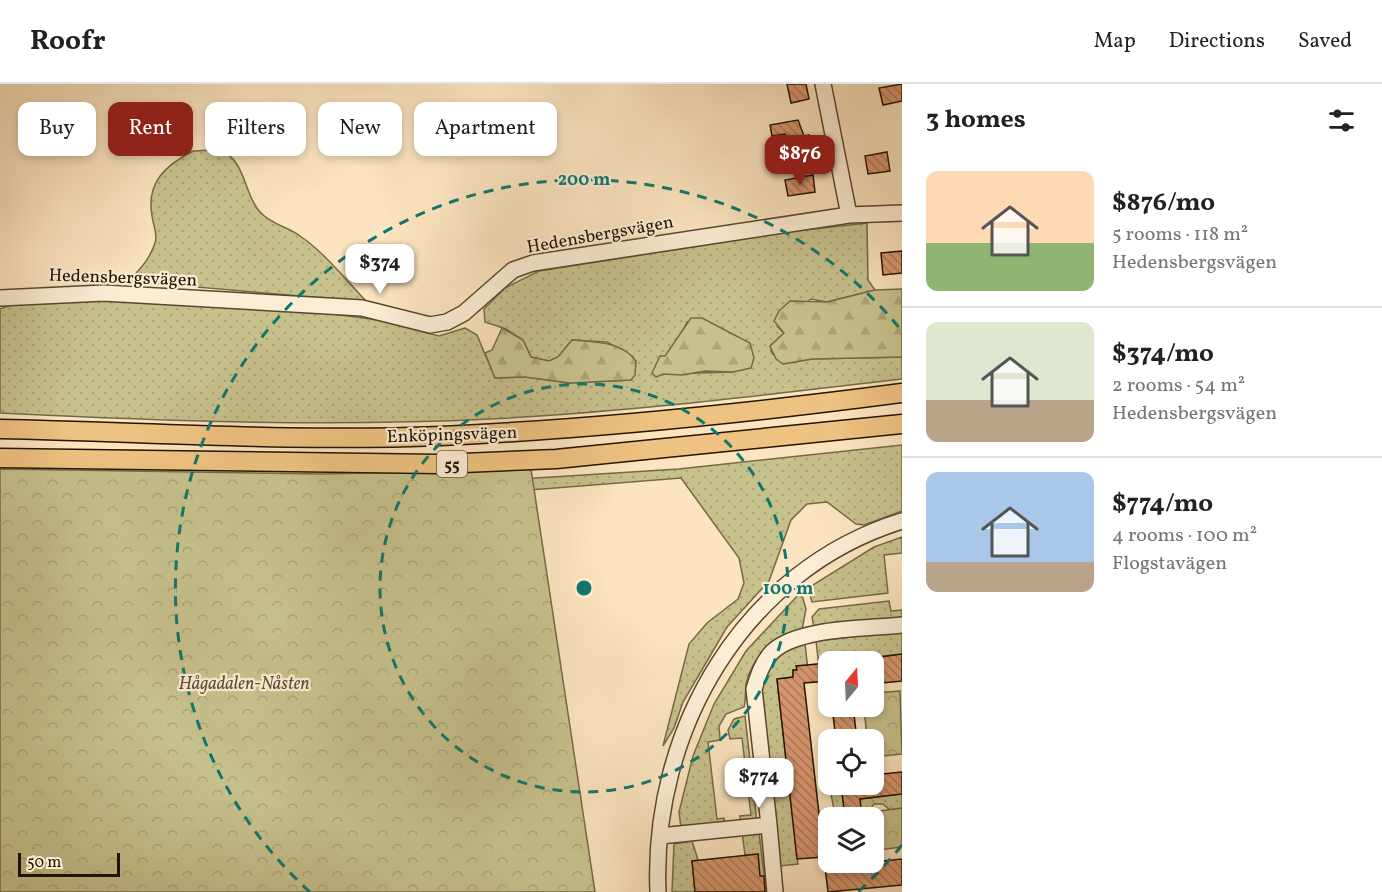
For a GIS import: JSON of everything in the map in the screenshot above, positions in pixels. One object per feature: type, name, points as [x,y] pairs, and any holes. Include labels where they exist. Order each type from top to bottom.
[{"type":"main road","name":"Enköpingsvägen","points":[[0,429],[300,437],[439,436],[575,428],[786,408],[902,393]]},
{"type":"main road","points":[[0,422],[22,429]]},
{"type":"main road","name":"Enköpingsvägen","points":[[0,458],[439,465],[556,459],[902,424]]},
{"type":"street","points":[[824,84],[849,215]]},
{"type":"street","name":"Hedensbergsvägen","points":[[0,298],[104,293],[362,308],[430,325],[447,322],[464,313],[513,270],[533,263],[849,215],[902,213]]},
{"type":"street","points":[[658,892],[660,836],[670,772],[699,694],[739,633],[773,596],[823,556],[877,529],[902,521]]},
{"type":"street","points":[[775,892],[754,689],[760,670],[772,653],[787,642],[810,635],[902,625]]},
{"type":"street","points":[[660,836],[769,825]]},
{"type":"green space","points":[[205,150],[205,156],[229,156],[240,170],[255,206],[261,213],[309,243],[367,302],[129,281],[153,249],[156,233],[152,216],[152,193],[160,176],[174,162],[184,156],[193,156],[193,151]]},
{"type":"green space","points":[[867,223],[868,280],[875,290],[827,302],[811,299],[777,326],[784,333],[770,346],[772,353],[783,364],[812,359],[902,357],[902,379],[645,407],[490,419],[368,423],[245,422],[0,413],[0,309],[13,304],[103,299],[333,314],[378,320],[439,336],[465,328],[477,335],[495,378],[525,377],[570,383],[631,380],[633,357],[607,342],[572,340],[558,357],[549,361],[531,357],[523,340],[506,329],[485,322],[484,309],[505,288],[539,271],[787,232]],"holes":[[[702,319],[739,338],[733,372],[663,374],[670,353],[687,322]]]},
{"type":"green space","points":[[902,289],[902,357],[812,359],[783,364],[776,359],[770,346],[784,333],[774,321],[779,311],[790,301],[827,302],[875,290]]},
{"type":"green space","points":[[691,318],[702,318],[750,343],[754,358],[751,368],[733,372],[663,374],[656,377],[652,373],[660,356],[665,356]]},
{"type":"green space","points":[[502,328],[523,340],[531,357],[549,361],[558,357],[572,340],[615,346],[630,354],[636,361],[635,375],[631,380],[570,383],[525,377],[495,378],[485,353],[492,350]]},
{"type":"green space","points":[[902,445],[902,511],[864,525],[856,524],[827,502],[807,504],[791,520],[769,581],[727,627],[683,702],[674,728],[663,746],[689,644],[707,623],[738,599],[744,583],[739,558],[681,478],[443,497],[442,484],[679,469]]},
{"type":"green space","name":"Hågadalen-Nåsten","points":[[0,469],[323,474],[531,469],[595,892],[0,892]]},
{"type":"green space","points":[[902,537],[902,553],[884,555],[888,593],[812,602],[808,588],[874,547]]},
{"type":"green space","points":[[801,592],[806,609],[802,630],[774,644],[760,656],[749,673],[744,707],[726,714],[719,726],[720,740],[708,742],[717,819],[724,818],[725,824],[681,828],[679,812],[693,756],[714,704],[746,651]]},
{"type":"green space","points":[[889,601],[891,611],[902,610],[902,618],[814,628],[812,617],[819,609]]},
{"type":"green space","points":[[902,631],[902,654],[884,656],[884,651],[818,651],[818,658],[816,641]]},
{"type":"green space","points":[[805,644],[808,670],[793,670],[793,677],[777,680],[798,864],[780,866],[760,689],[776,659],[788,649]]},
{"type":"green space","points":[[900,691],[902,754],[884,756],[884,729],[866,729],[865,717],[884,717],[884,692]]},
{"type":"green space","points":[[745,716],[757,823],[741,825],[740,816],[751,815],[742,738],[730,739],[728,730],[734,719]]},
{"type":"green space","points":[[902,794],[902,829],[891,811],[883,804],[874,804],[872,807],[834,807],[831,795],[842,795],[843,801]]},
{"type":"green space","points":[[902,808],[902,847],[884,849],[884,810]]},
{"type":"green space","points":[[742,832],[759,832],[766,892],[761,892],[758,854],[745,855]]},
{"type":"green space","points":[[692,841],[698,860],[692,861],[695,892],[672,892],[674,844]]},
{"type":"building","points":[[787,84],[806,84],[809,99],[791,103]]},
{"type":"building","points":[[902,84],[902,101],[883,105],[879,88]]},
{"type":"building","points":[[798,120],[804,136],[809,135],[811,146],[806,147],[807,152],[789,155],[785,134],[772,136],[770,125]]},
{"type":"building","points":[[887,152],[890,171],[868,174],[865,156]]},
{"type":"building","points":[[813,175],[815,192],[788,196],[785,180]]},
{"type":"building","points":[[902,251],[902,273],[883,275],[881,253]]},
{"type":"building","points":[[902,654],[902,681],[884,683],[884,656]]},
{"type":"building","points":[[818,664],[818,682],[804,683],[818,807],[818,857],[797,859],[777,679],[793,677],[793,670],[797,670],[796,666]]},
{"type":"building","points":[[833,717],[854,717],[856,729],[835,729]]},
{"type":"building","points":[[902,772],[902,794],[860,799],[861,807],[844,807],[842,795],[884,795],[884,774]]},
{"type":"building","points":[[758,854],[760,876],[764,876],[765,892],[695,892],[692,861]]},
{"type":"building","points":[[902,859],[902,885],[828,892],[826,873],[884,873],[884,861]]}]
